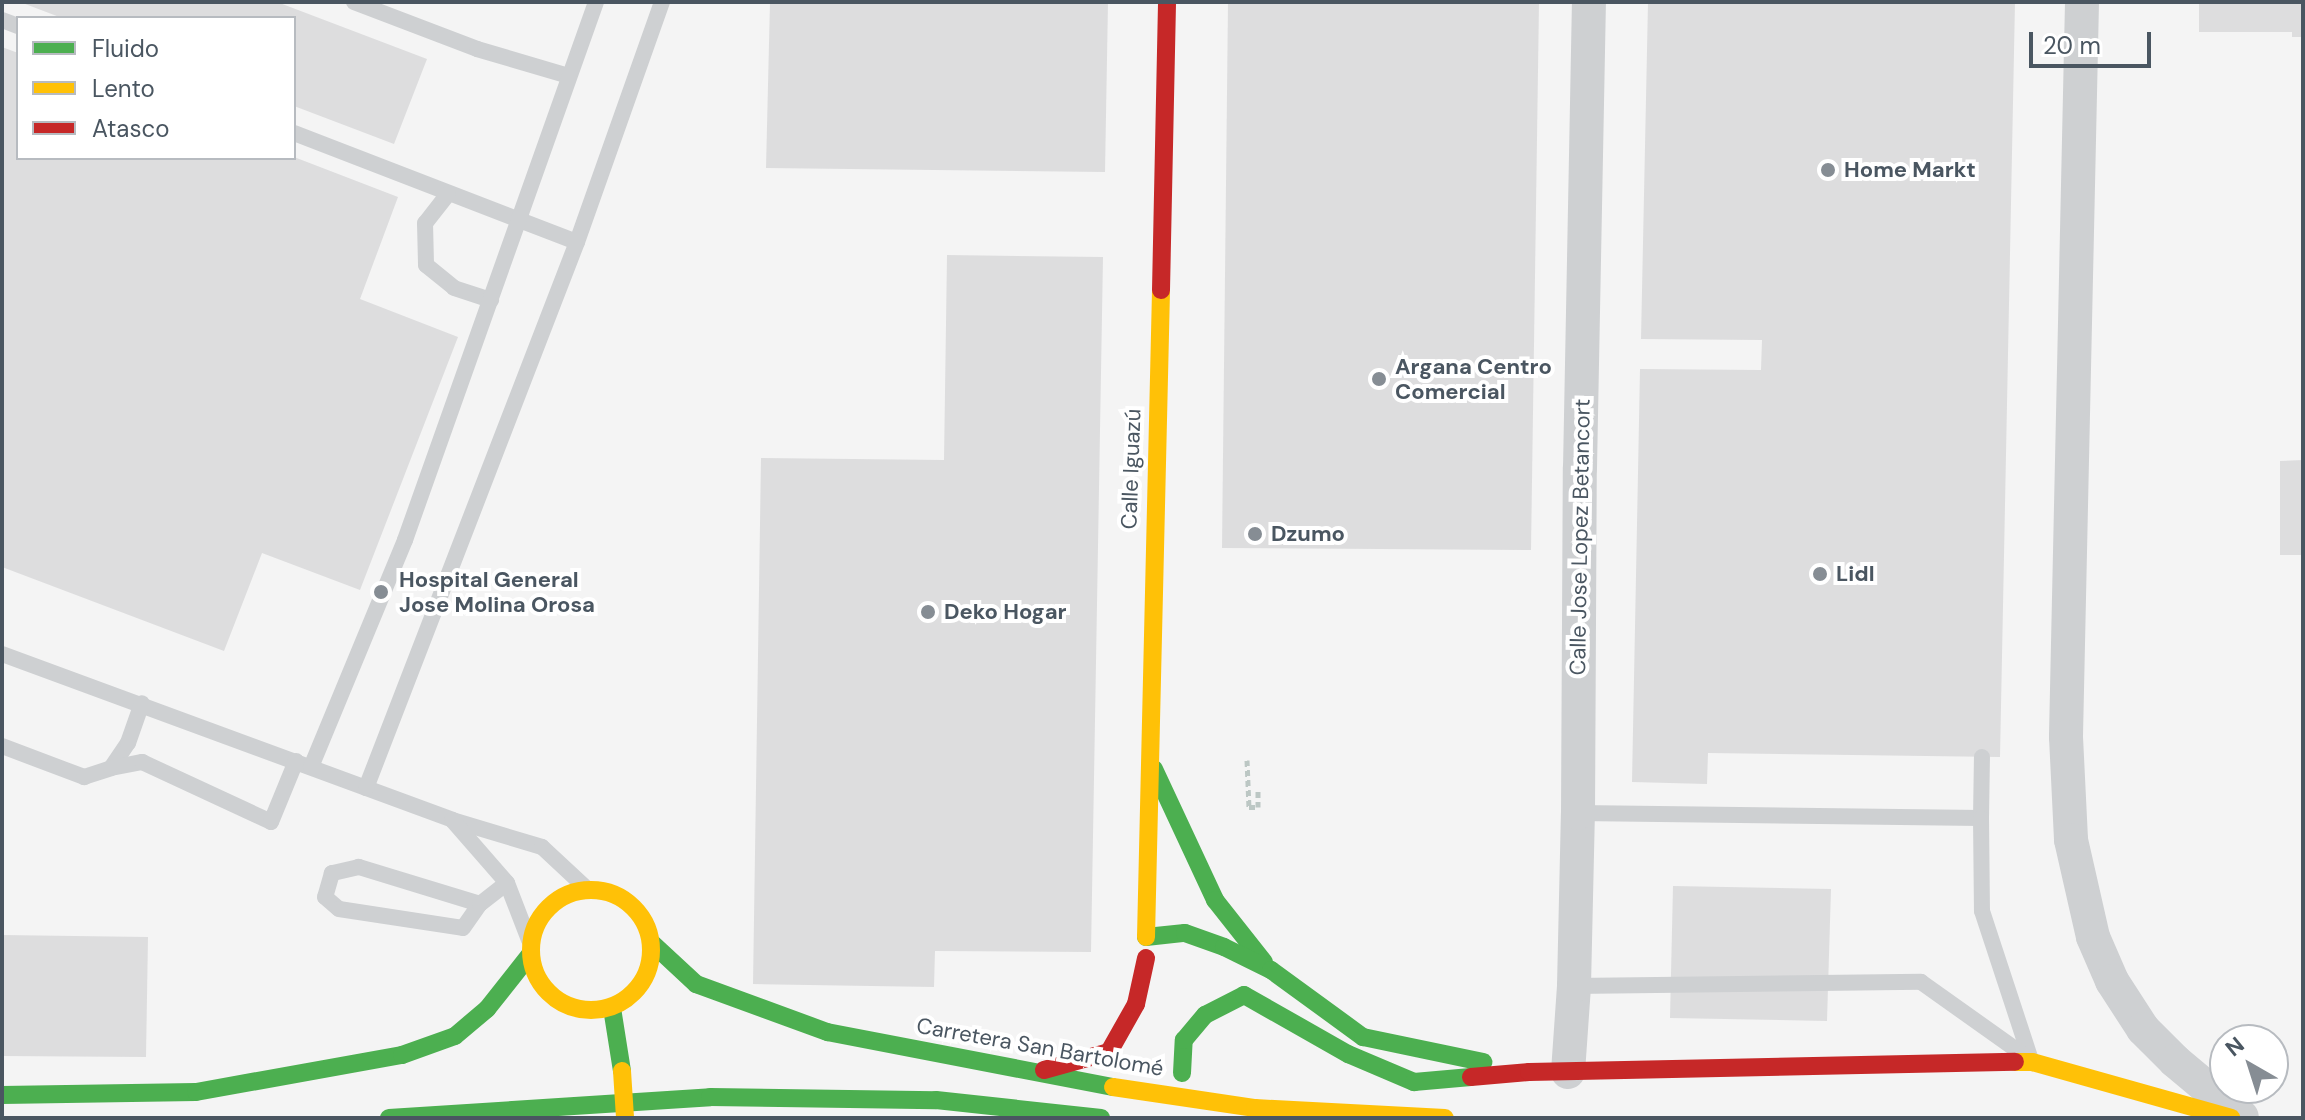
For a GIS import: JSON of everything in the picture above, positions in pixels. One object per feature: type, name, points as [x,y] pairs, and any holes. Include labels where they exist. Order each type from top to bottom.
[{"type":"street","name":"Calle Iguazú","points":[[1154,949],[1150,759],[1167,2]]},
{"type":"street","name":"Calle Jose Lopez Betancort","points":[[1568,1072],[1574,986],[1578,813],[1580,468],[1589,2]]},
{"type":"street","points":[[2082,2],[2066,737],[2071,840],[2093,937],[2112,981],[2143,1029],[2175,1061],[2243,1118]]},
{"type":"street","points":[[1150,759],[1215,900],[1271,970]]},
{"type":"street","points":[[2,1095],[196,1092],[402,1055],[455,1036],[487,1009],[529,948],[549,904],[586,888],[617,894],[642,914],[653,944],[643,983],[612,1008],[574,1010],[543,990],[529,948]]},
{"type":"street","points":[[1031,1073],[1109,1052],[1136,1004],[1154,949],[1185,933],[1271,970],[1363,1037],[1529,1072]]},
{"type":"street","name":"Carretera San Bartolomé","points":[[653,944],[696,984],[827,1032],[1031,1073],[1255,1108],[1445,1118]]},
{"type":"street","points":[[1154,949],[1156,1010]]},
{"type":"street","points":[[1220,980],[1348,1054],[1414,1082],[1529,1072],[2032,1062],[2231,1118]]},
{"type":"street","points":[[1182,1073],[1184,1040],[1205,1015],[1244,995]]},
{"type":"street","points":[[612,1008],[622,1071],[625,1118]]},
{"type":"street","points":[[1165,1045],[1182,1073],[1216,1102]]},
{"type":"street","points":[[389,1118],[710,1097],[936,1100],[1101,1118]]},
{"type":"lane","points":[[354,2],[477,49],[569,76]]},
{"type":"lane","points":[[2,746],[84,777],[142,762],[271,822],[304,764],[405,540],[596,2]]},
{"type":"lane","points":[[366,788],[577,242],[662,2]]},
{"type":"lane","points":[[296,134],[577,242]]},
{"type":"lane","points":[[448,194],[425,223],[426,265],[454,288],[491,300]]},
{"type":"lane","points":[[2,654],[142,703],[452,820],[542,847],[586,888]]},
{"type":"lane","points":[[111,768],[128,743],[142,703]]},
{"type":"lane","points":[[1982,757],[1982,911],[2032,1062]]},
{"type":"lane","points":[[1578,813],[1981,818]]},
{"type":"lane","points":[[452,820],[507,883],[529,948]]},
{"type":"lane","points":[[480,904],[359,867],[332,873],[325,897],[339,909],[463,928],[480,904],[507,883]]},
{"type":"lane","points":[[1574,986],[1921,982],[2001,1036],[2032,1062]]},
{"type":"path","points":[[1247,760],[1249,807],[1258,807],[1258,788]]},
{"type":"building","points":[[20,2],[277,2],[427,59],[394,144],[296,107],[296,16],[57,16]]},
{"type":"building","points":[[770,2],[1108,2],[1105,172],[766,168]]},
{"type":"building","name":"Argana Centro Comercial","points":[[1228,2],[1539,2],[1531,550],[1222,548]]},
{"type":"building","points":[[1648,2],[2015,2],[2000,757],[1708,753],[1707,784],[1632,782],[1640,369],[1761,370],[1762,340],[1641,339]]},
{"type":"building","points":[[2199,2],[2303,2],[2303,37],[2292,37],[2292,32],[2199,32]]},
{"type":"building","points":[[2,47],[16,52],[16,160],[296,158],[398,197],[360,299],[458,337],[360,590],[262,553],[224,651],[2,567]]},
{"type":"building","name":"Deko Hogar","points":[[947,255],[1103,257],[1091,952],[935,951],[934,987],[753,984],[761,458],[944,460]]},
{"type":"building","points":[[2303,460],[2303,555],[2280,555],[2280,461]]},
{"type":"building","points":[[1673,886],[1831,889],[1827,1021],[1670,1018]]},
{"type":"building","points":[[2,935],[148,937],[146,1057],[2,1056]]},
{"type":"traffic: fast","points":[[1154,769],[1215,900],[1264,962]]},
{"type":"traffic: fast","points":[[1146,937],[1185,933],[1224,947],[1271,970],[1363,1037],[1483,1062]]},
{"type":"traffic: fast","points":[[653,944],[696,984],[827,1032],[1113,1087]]},
{"type":"traffic: fast","points":[[2,1095],[196,1092],[402,1055],[455,1036],[487,1009],[529,956]]},
{"type":"traffic: fast","points":[[1182,1073],[1184,1040],[1205,1015],[1244,995],[1348,1054],[1414,1082],[1471,1077]]},
{"type":"traffic: fast","points":[[612,1008],[622,1071]]},
{"type":"traffic: fast","points":[[389,1118],[710,1097],[936,1100],[1101,1118]]},
{"type":"traffic: slow","points":[[1146,937],[1161,290]]},
{"type":"traffic: slow","points":[[591,890],[614,894],[634,907],[647,927],[651,950],[647,973],[634,993],[614,1006],[591,1010],[568,1006],[548,993],[535,973],[531,950],[535,927],[548,907],[568,894],[591,890]]},
{"type":"traffic: slow","points":[[2015,1062],[2032,1062],[2231,1118]]},
{"type":"traffic: slow","points":[[622,1071],[625,1118]]},
{"type":"traffic: slow","points":[[1113,1087],[1255,1108],[1445,1118]]},
{"type":"traffic: jam","points":[[1161,290],[1167,2]]},
{"type":"traffic: jam","points":[[1044,1070],[1109,1052],[1136,1004],[1146,958]]},
{"type":"traffic: jam","points":[[1471,1077],[1529,1072],[2015,1062]]},
{"type":"place","name":"Home Markt","points":[[1828,170]]},
{"type":"place","name":"Argana Centro Comercial","points":[[1379,379]]},
{"type":"place","name":"Dzumo","points":[[1255,534]]},
{"type":"place","name":"Lidl","points":[[1820,574]]},
{"type":"place","name":"Hospital General Jose Molina Orosa","points":[[381,592]]},
{"type":"place","name":"Deko Hogar","points":[[928,612]]}]
